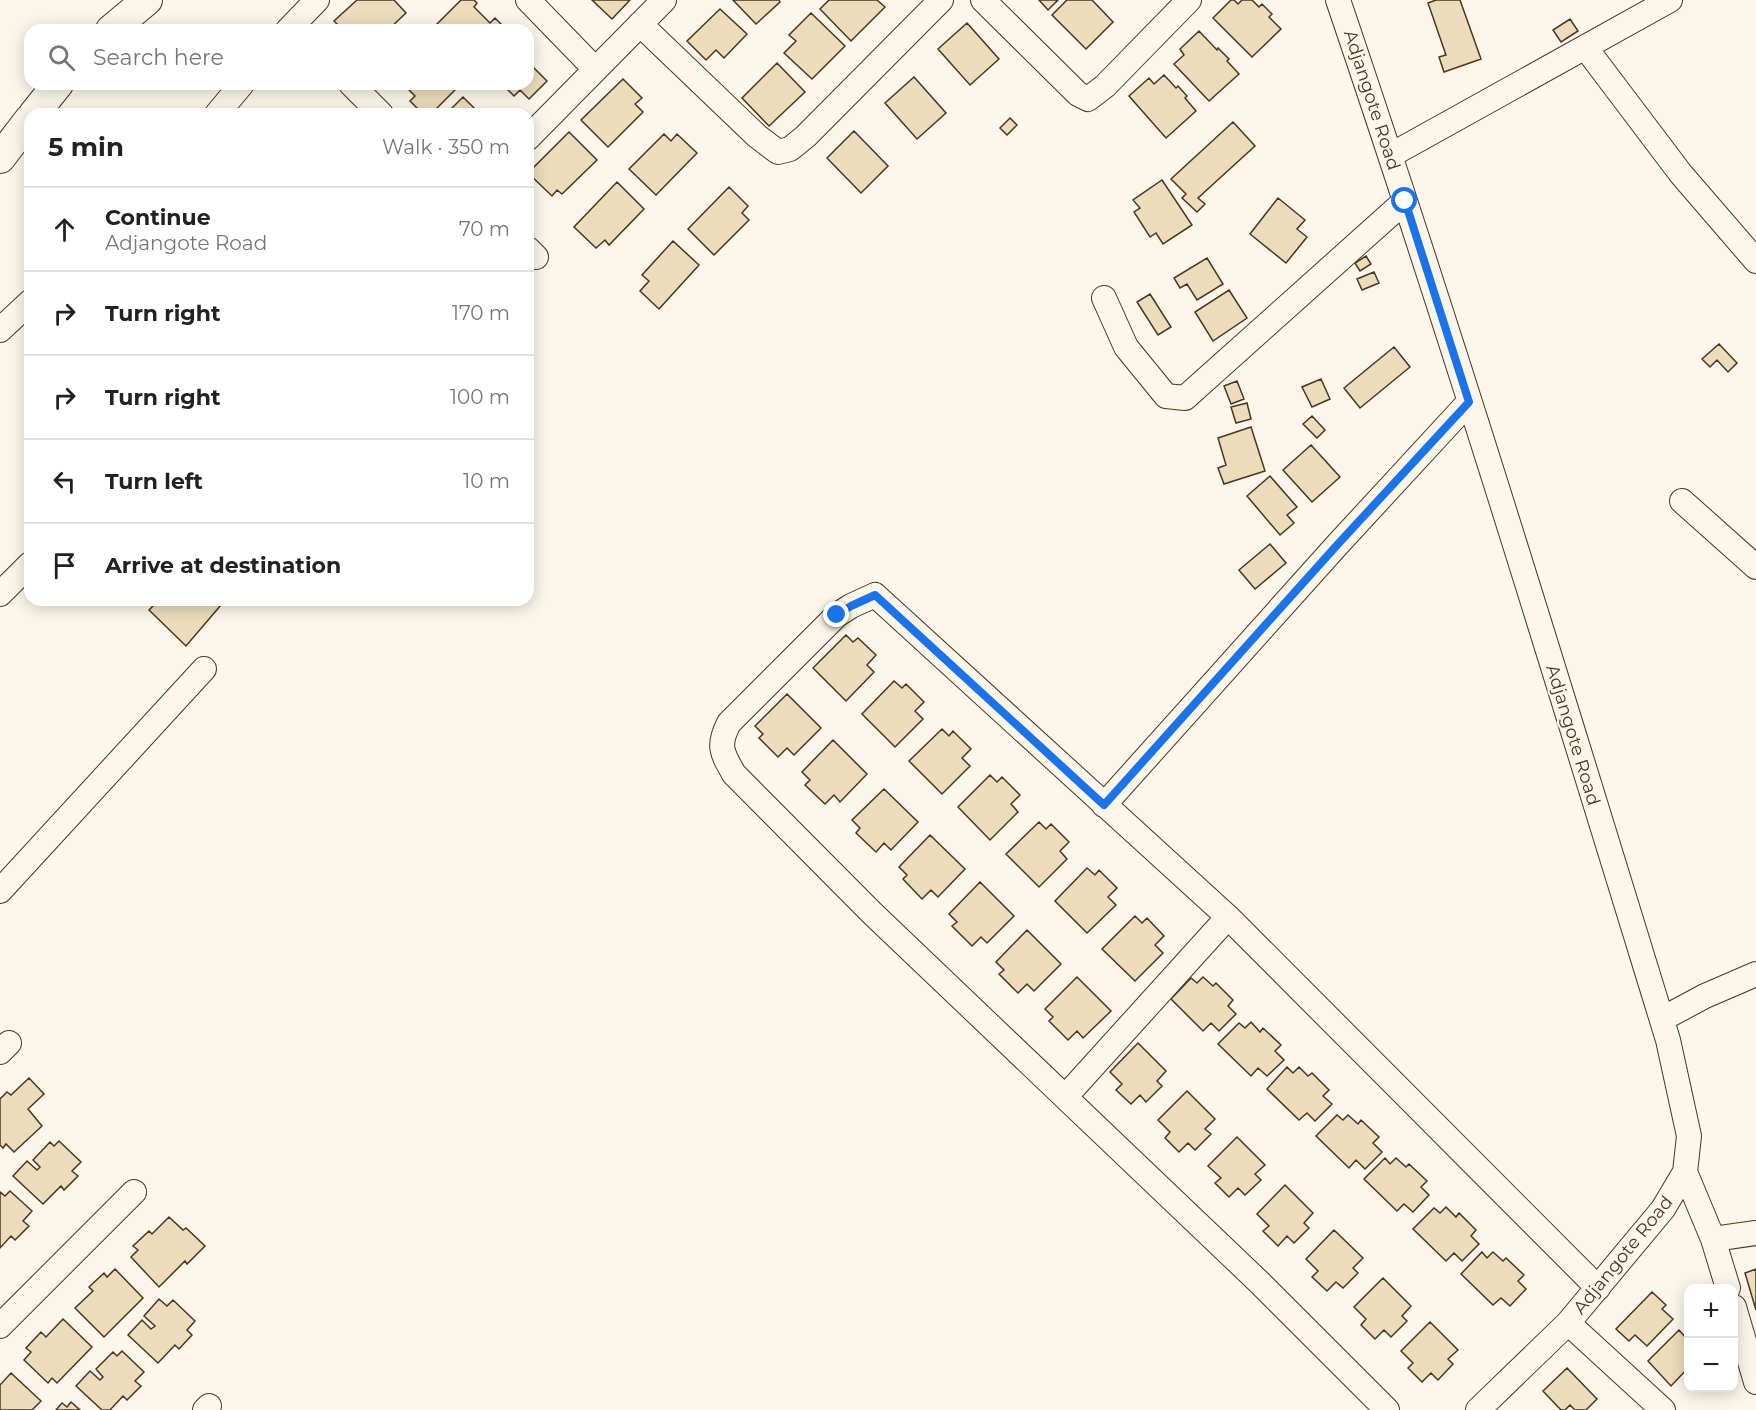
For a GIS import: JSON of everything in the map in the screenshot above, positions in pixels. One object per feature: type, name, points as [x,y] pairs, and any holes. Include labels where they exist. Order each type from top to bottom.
[{"type":"main road","points":[[118,24],[147,0]]},
{"type":"main road","points":[[39,108],[53,90]]},
{"type":"main road","points":[[0,158],[24,128]]},
{"type":"street","points":[[296,24],[317,0]]},
{"type":"street","points":[[528,0],[595,69]]},
{"type":"street","points":[[534,132],[664,0]]},
{"type":"street","points":[[640,24],[757,136],[778,152],[790,149],[806,136],[941,0]]},
{"type":"street","points":[[983,0],[1078,94],[1088,99],[1105,86],[1189,0]]},
{"type":"street","name":"Adjangote Road","points":[[1338,0],[1391,155],[1662,1019],[1689,1136],[1686,1172],[1663,1209],[1568,1323],[1478,1410]]},
{"type":"street","points":[[1391,155],[1670,0]]},
{"type":"street","points":[[1585,47],[1681,174],[1756,261]]},
{"type":"street","points":[[222,108],[237,90]]},
{"type":"street","points":[[357,90],[375,108]]},
{"type":"street","points":[[1104,298],[1126,347],[1166,396],[1185,398],[1405,201]]},
{"type":"street","points":[[0,330],[24,308]]},
{"type":"street","points":[[1104,805],[1469,402]]},
{"type":"street","points":[[1682,501],[1756,567]]},
{"type":"street","points":[[0,594],[24,570]]},
{"type":"street","points":[[1387,1410],[1259,1282],[872,913],[734,774],[723,754],[722,737],[729,723],[837,615],[875,595],[1228,917],[1598,1288]]},
{"type":"street","points":[[0,891],[204,669]]},
{"type":"street","points":[[1066,1096],[1228,917]]},
{"type":"street","points":[[1662,1019],[1705,996],[1756,974]]},
{"type":"street","points":[[1686,1172],[1713,1239],[1727,1284]]},
{"type":"street","points":[[0,1326],[134,1192]]},
{"type":"street","points":[[1713,1239],[1756,1233]]},
{"type":"street","points":[[1738,1321],[1756,1382]]},
{"type":"street","points":[[1568,1323],[1663,1410]]},
{"type":"building","points":[[357,0],[394,0],[406,13],[394,24],[337,24],[334,21]]},
{"type":"building","points":[[461,0],[474,0],[477,3],[474,7],[490,23],[495,18],[501,24],[437,24]]},
{"type":"building","points":[[592,0],[630,0],[612,19]]},
{"type":"building","points":[[733,0],[779,0],[780,2],[756,24]]},
{"type":"building","points":[[829,0],[877,0],[885,7],[851,41],[820,9]]},
{"type":"building","points":[[1039,0],[1058,0],[1048,10]]},
{"type":"building","points":[[1067,0],[1092,0],[1113,22],[1086,49],[1052,15]]},
{"type":"building","points":[[1231,0],[1238,4],[1242,0],[1252,0],[1259,7],[1262,4],[1272,14],[1269,17],[1281,29],[1252,57],[1213,18]]},
{"type":"building","points":[[1436,0],[1460,0],[1481,59],[1444,72],[1439,57],[1446,55],[1428,3]]},
{"type":"building","points":[[720,9],[747,34],[724,58],[716,50],[706,60],[687,41]]},
{"type":"building","points":[[811,13],[845,46],[812,79],[784,53],[796,41],[789,35]]},
{"type":"building","points":[[1570,19],[1578,31],[1561,42],[1553,30]]},
{"type":"building","points":[[967,23],[999,59],[970,85],[938,49]]},
{"type":"building","points":[[1199,31],[1229,59],[1227,61],[1239,74],[1209,101],[1174,64],[1184,55],[1180,49]]},
{"type":"building","points":[[777,63],[805,92],[769,126],[742,98]]},
{"type":"building","points":[[534,68],[547,81],[529,99],[520,90],[534,90]]},
{"type":"building","points":[[1164,75],[1187,96],[1185,98],[1196,111],[1166,138],[1129,96],[1149,78],[1154,84]]},
{"type":"building","points":[[914,77],[946,113],[917,139],[885,103]]},
{"type":"building","points":[[623,79],[642,98],[635,104],[643,112],[608,147],[581,120]]},
{"type":"building","points":[[409,90],[455,90],[437,108],[417,108],[410,101],[415,96]]},
{"type":"building","points":[[508,90],[520,90],[514,96]]},
{"type":"building","points":[[463,97],[474,108],[452,108]]},
{"type":"building","points":[[1010,118],[1017,125],[1007,135],[1000,128]]},
{"type":"building","points":[[1233,122],[1255,146],[1198,198],[1205,204],[1197,212],[1182,198],[1186,194],[1171,179]]},
{"type":"building","points":[[854,131],[888,166],[861,193],[827,158]]},
{"type":"building","points":[[569,132],[597,160],[562,194],[557,190],[552,196],[534,179],[534,167]]},
{"type":"building","points":[[664,134],[671,141],[677,134],[697,153],[656,195],[629,169]]},
{"type":"building","points":[[1162,180],[1192,225],[1163,244],[1156,233],[1150,237],[1134,212],[1140,208],[1133,200]]},
{"type":"building","points":[[617,182],[644,209],[609,245],[605,240],[596,248],[574,227]]},
{"type":"building","points":[[729,187],[748,206],[742,213],[749,220],[714,255],[688,229]]},
{"type":"building","points":[[1278,198],[1305,220],[1297,229],[1307,237],[1286,263],[1250,234]]},
{"type":"building","points":[[673,241],[699,265],[659,309],[640,291],[649,281],[642,275]]},
{"type":"building","points":[[1366,256],[1371,264],[1360,271],[1355,263]]},
{"type":"building","points":[[1207,258],[1223,284],[1197,300],[1187,284],[1180,288],[1174,278]]},
{"type":"building","points":[[1374,272],[1379,283],[1362,290],[1357,279]]},
{"type":"building","points":[[1229,290],[1247,318],[1213,341],[1195,312]]},
{"type":"building","points":[[1150,294],[1171,327],[1158,335],[1137,302]]},
{"type":"building","points":[[1719,344],[1737,363],[1728,372],[1717,360],[1710,367],[1702,359]]},
{"type":"building","points":[[1394,347],[1410,367],[1360,408],[1344,388]]},
{"type":"building","points":[[1321,379],[1330,399],[1312,407],[1302,387]]},
{"type":"building","points":[[1237,381],[1244,399],[1231,404],[1224,386]]},
{"type":"building","points":[[1247,403],[1251,419],[1236,423],[1231,407]]},
{"type":"building","points":[[1312,416],[1325,430],[1317,438],[1303,424]]},
{"type":"building","points":[[1251,427],[1265,471],[1224,484],[1218,468],[1226,465],[1218,438]]},
{"type":"building","points":[[1311,445],[1340,477],[1312,502],[1283,470]]},
{"type":"building","points":[[1270,476],[1297,507],[1287,515],[1294,523],[1280,535],[1247,496]]},
{"type":"building","points":[[1270,544],[1286,563],[1255,589],[1239,570]]},
{"type":"building","points":[[153,606],[220,606],[186,646],[149,610]]},
{"type":"building","points":[[846,635],[853,642],[858,638],[876,655],[867,665],[874,672],[846,701],[813,668]]},
{"type":"building","points":[[894,681],[902,688],[906,684],[924,702],[915,711],[923,719],[895,747],[862,714]]},
{"type":"building","points":[[787,694],[821,728],[794,755],[787,748],[778,757],[759,738],[763,734],[755,726]]},
{"type":"building","points":[[942,729],[949,736],[953,731],[971,749],[962,758],[970,766],[942,794],[909,761]]},
{"type":"building","points":[[833,740],[867,774],[840,802],[834,795],[825,804],[805,785],[810,780],[802,772]]},
{"type":"building","points":[[990,775],[997,782],[1002,777],[1020,795],[1011,804],[1018,812],[990,840],[958,807]]},
{"type":"building","points":[[884,789],[918,822],[891,850],[884,843],[876,852],[856,833],[860,828],[852,820]]},
{"type":"building","points":[[1039,822],[1046,829],[1051,824],[1069,842],[1060,851],[1067,859],[1039,887],[1006,854]]},
{"type":"building","points":[[930,835],[965,869],[938,897],[931,890],[922,899],[903,879],[907,875],[899,867]]},
{"type":"building","points":[[1087,868],[1095,875],[1099,870],[1117,888],[1108,897],[1116,905],[1087,933],[1055,901]]},
{"type":"building","points":[[980,882],[1014,916],[987,943],[981,937],[972,946],[952,926],[957,922],[949,914]]},
{"type":"building","points":[[1135,916],[1142,923],[1147,918],[1164,936],[1155,945],[1163,953],[1135,981],[1102,949]]},
{"type":"building","points":[[1027,930],[1061,964],[1034,991],[1027,984],[1018,993],[999,974],[1004,970],[996,962]]},
{"type":"building","points":[[1077,977],[1111,1011],[1083,1038],[1077,1031],[1068,1040],[1049,1021],[1053,1017],[1045,1009]]},
{"type":"building","points":[[1203,977],[1213,986],[1216,983],[1233,1000],[1228,1006],[1236,1014],[1219,1031],[1211,1023],[1203,1031],[1171,999],[1191,978],[1197,983]]},
{"type":"building","points":[[1251,1022],[1260,1032],[1263,1028],[1281,1045],[1275,1051],[1284,1060],[1267,1076],[1258,1068],[1251,1076],[1218,1044],[1239,1023],[1245,1028]]},
{"type":"building","points":[[1138,1043],[1166,1071],[1157,1081],[1162,1086],[1146,1102],[1140,1095],[1131,1104],[1116,1090],[1122,1084],[1110,1072]]},
{"type":"building","points":[[1287,1067],[1293,1073],[1299,1067],[1308,1076],[1312,1073],[1329,1090],[1323,1096],[1332,1104],[1315,1121],[1307,1113],[1299,1120],[1267,1089]]},
{"type":"building","points":[[29,1078],[44,1094],[28,1109],[42,1126],[14,1152],[6,1144],[3,1148],[0,1145],[0,1099],[7,1092],[11,1095]]},
{"type":"building","points":[[1187,1091],[1215,1119],[1205,1129],[1211,1134],[1195,1150],[1188,1143],[1179,1152],[1165,1138],[1170,1132],[1158,1120]]},
{"type":"building","points":[[1337,1115],[1343,1120],[1348,1115],[1358,1124],[1361,1120],[1379,1137],[1373,1143],[1382,1152],[1365,1169],[1356,1160],[1349,1168],[1316,1136]]},
{"type":"building","points":[[1237,1137],[1265,1165],[1255,1174],[1261,1180],[1245,1195],[1238,1188],[1229,1197],[1215,1183],[1221,1178],[1208,1166]]},
{"type":"building","points":[[59,1141],[81,1162],[72,1171],[78,1176],[64,1190],[61,1186],[43,1204],[13,1176],[27,1161],[37,1170],[40,1167],[33,1160],[50,1142],[54,1146]]},
{"type":"building","points":[[1385,1158],[1390,1164],[1396,1158],[1406,1167],[1409,1164],[1427,1181],[1421,1187],[1429,1195],[1413,1212],[1404,1204],[1397,1211],[1364,1179]]},
{"type":"building","points":[[1285,1185],[1313,1213],[1304,1223],[1309,1228],[1294,1243],[1287,1236],[1278,1246],[1263,1231],[1269,1226],[1257,1214]]},
{"type":"building","points":[[10,1191],[32,1211],[23,1221],[29,1226],[15,1240],[11,1236],[0,1248],[0,1192],[5,1196]]},
{"type":"building","points":[[1446,1207],[1456,1217],[1459,1213],[1476,1230],[1471,1236],[1479,1244],[1462,1261],[1454,1253],[1446,1261],[1413,1229],[1434,1208],[1440,1213]]},
{"type":"building","points":[[169,1217],[183,1230],[186,1228],[205,1246],[187,1264],[185,1261],[159,1287],[131,1257],[138,1250],[133,1246],[149,1231],[152,1234]]},
{"type":"building","points":[[1334,1230],[1363,1258],[1353,1268],[1358,1273],[1343,1288],[1336,1282],[1327,1291],[1312,1277],[1318,1271],[1306,1259]]},
{"type":"building","points":[[1482,1252],[1487,1258],[1493,1252],[1503,1261],[1506,1258],[1524,1275],[1518,1281],[1526,1289],[1510,1306],[1501,1298],[1493,1305],[1461,1274]]},
{"type":"building","points":[[115,1269],[143,1298],[104,1337],[75,1308],[93,1291],[89,1287],[104,1273],[107,1277]]},
{"type":"building","points":[[1756,1269],[1756,1310],[1745,1273]]},
{"type":"building","points":[[1383,1278],[1411,1306],[1402,1316],[1407,1321],[1391,1337],[1384,1330],[1375,1339],[1361,1325],[1366,1319],[1354,1307]]},
{"type":"building","points":[[1652,1292],[1666,1305],[1662,1309],[1673,1319],[1647,1346],[1635,1335],[1629,1341],[1616,1329]]},
{"type":"building","points":[[159,1299],[167,1306],[173,1300],[195,1321],[187,1330],[192,1335],[179,1349],[175,1345],[158,1363],[128,1335],[142,1320],[151,1329],[155,1326],[144,1316]]},
{"type":"building","points":[[63,1319],[92,1347],[57,1383],[52,1378],[48,1383],[24,1360],[31,1352],[26,1348],[41,1332],[46,1337]]},
{"type":"building","points":[[1430,1322],[1458,1350],[1448,1359],[1453,1364],[1438,1380],[1431,1373],[1422,1382],[1408,1368],[1413,1363],[1401,1351]]},
{"type":"building","points":[[1679,1330],[1684,1336],[1684,1372],[1671,1386],[1648,1361]]},
{"type":"building","points":[[122,1351],[144,1372],[135,1381],[141,1386],[127,1400],[123,1396],[110,1410],[102,1410],[76,1386],[90,1371],[100,1380],[103,1377],[96,1369],[113,1352],[117,1356]]},
{"type":"building","points":[[1567,1368],[1597,1399],[1586,1410],[1575,1410],[1570,1405],[1565,1410],[1561,1410],[1543,1391]]},
{"type":"building","points":[[11,1373],[41,1401],[32,1410],[0,1410],[0,1385]]},
{"type":"building","points":[[71,1402],[80,1410],[56,1410],[62,1403],[67,1407]]},
{"type":"route","points":[[837,615],[875,595],[1104,805],[1469,402],[1405,201]]}]
